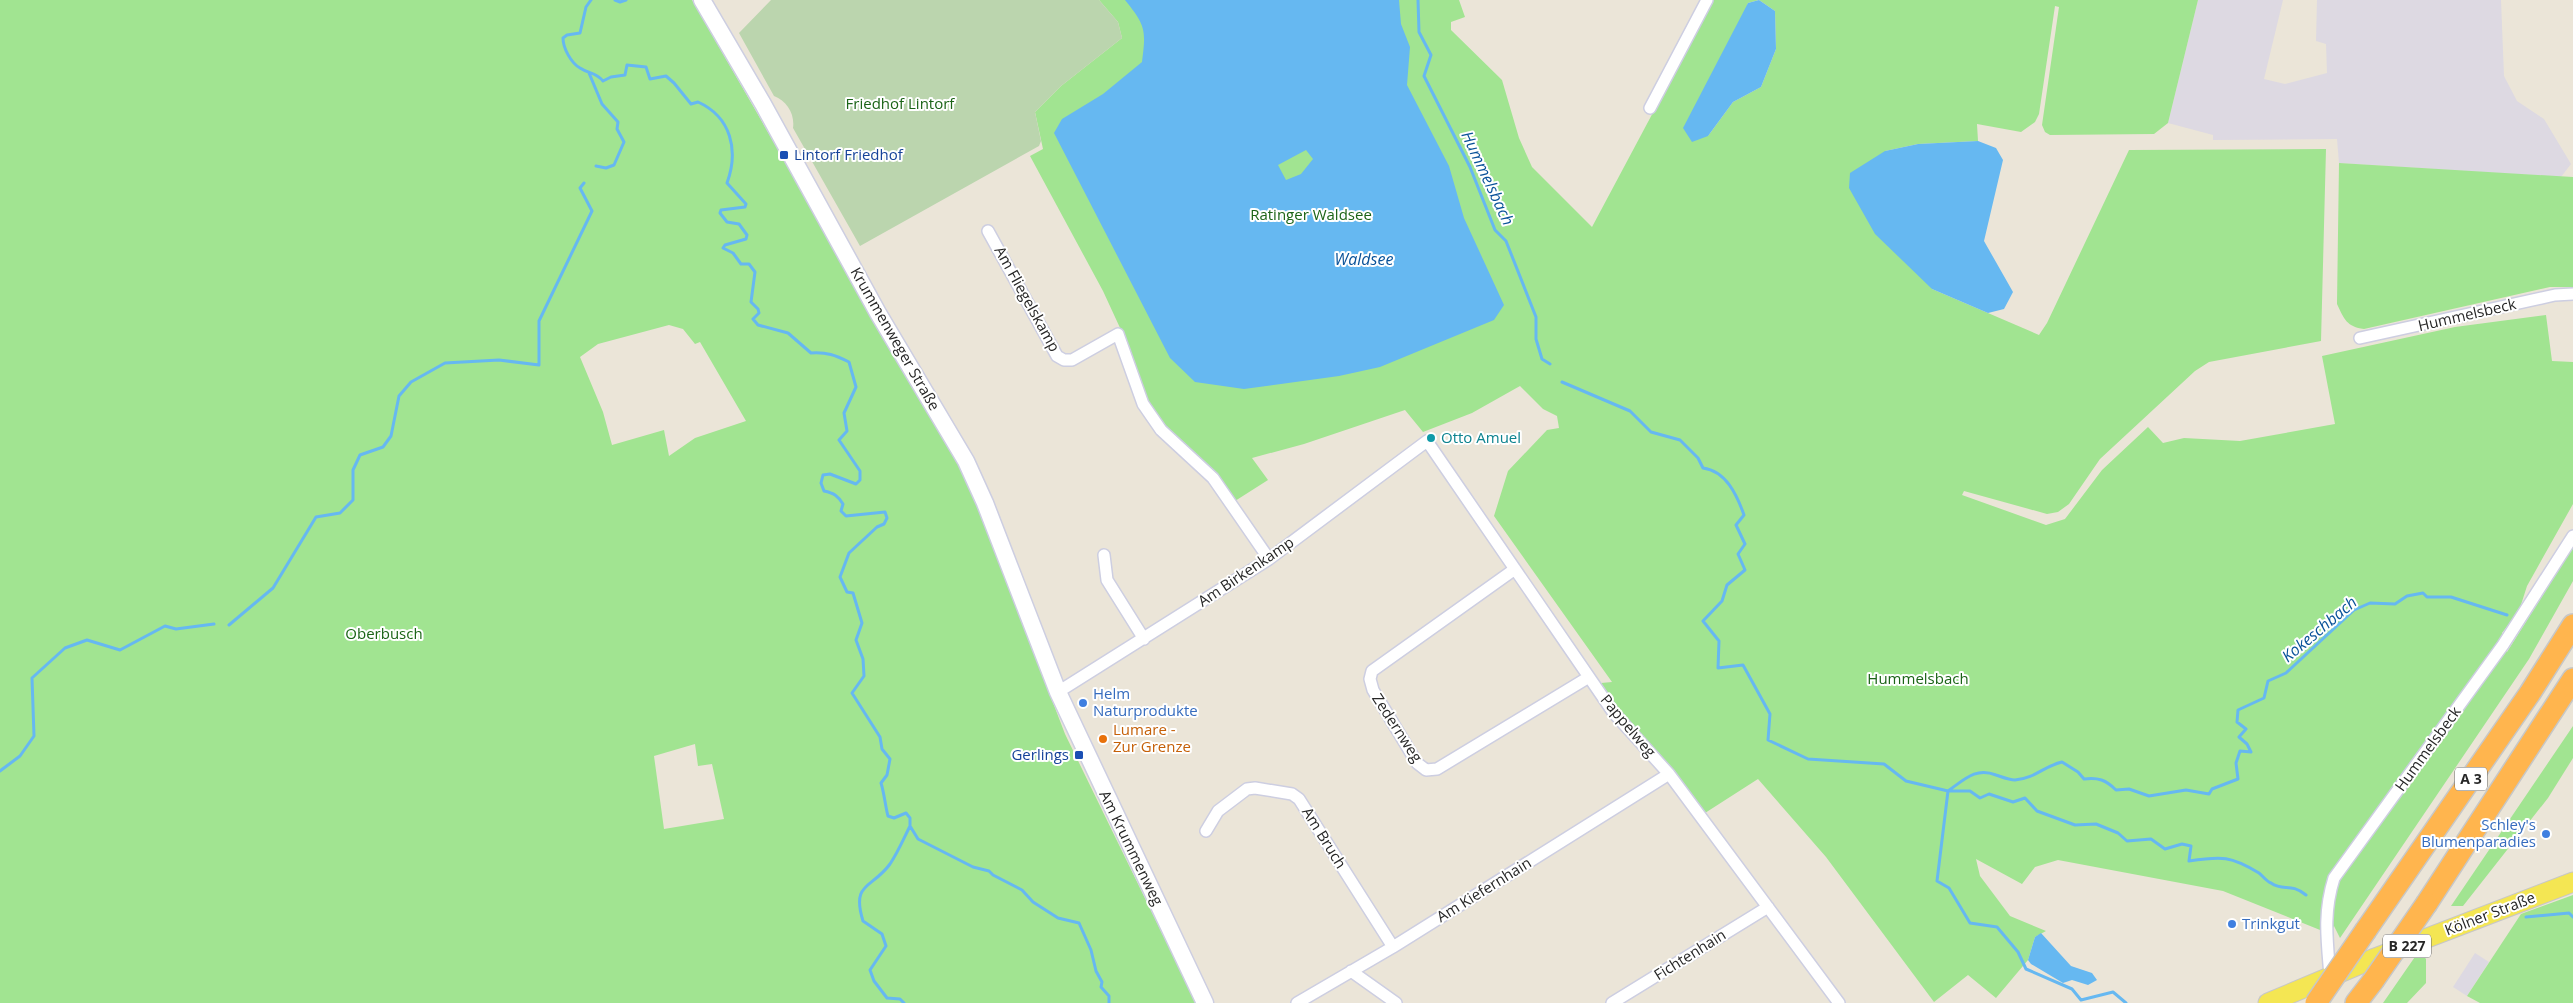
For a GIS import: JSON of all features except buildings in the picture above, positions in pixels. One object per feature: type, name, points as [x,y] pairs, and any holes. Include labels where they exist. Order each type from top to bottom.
[{"type":"highway","name":"A 3","points":[[2316,1003],[2530,693],[2573,625]]},
{"type":"highway","name":"A 3","points":[[2356,1003],[2427,903],[2573,679]]},
{"type":"main road","name":"Krummenweger Straße","points":[[702,0],[763,104],[878,312],[966,461],[986,503],[1058,692]]},
{"type":"main road","name":"Am Krummenweg","points":[[1058,692],[1205,1003]]},
{"type":"main road","name":"Kölner Straße","points":[[2268,1003],[2330,976],[2573,882]]},
{"type":"street","points":[[1650,108],[1707,0]]},
{"type":"street","name":"Am Fliegelskamp","points":[[988,231],[1057,356],[1064,360],[1072,360],[1118,334],[1143,404],[1161,430],[1213,478],[1269,559]]},
{"type":"street","name":"Hummelsbeck","points":[[2360,338],[2555,295],[2573,294]]},
{"type":"street","name":"Am Birkenkamp","points":[[1058,692],[1269,559],[1427,441]]},
{"type":"street","name":"Pappelweg","points":[[1427,441],[1613,712],[1669,774],[1839,1003]]},
{"type":"street","name":"Hummelsbeck","points":[[2330,976],[2325,919],[2327,900],[2334,878],[2503,645],[2573,536]]},
{"type":"street","points":[[1104,555],[1107,580],[1144,639]]},
{"type":"street","name":"Zedernweg","points":[[1515,569],[1372,671],[1370,678],[1373,690],[1417,763],[1426,770],[1437,769],[1589,677]]},
{"type":"street","name":"Am Kiefernhain","points":[[1297,1003],[1393,947],[1669,774]]},
{"type":"street","name":"Am Bruch","points":[[1206,831],[1218,811],[1248,789],[1292,794],[1299,799],[1393,947]]},
{"type":"street","name":"Fichtenhain","points":[[1612,1003],[1768,907]]},
{"type":"street","points":[[1351,971],[1396,1003]]},
{"type":"shaded area","points":[[2198,0],[2283,0],[2264,79],[2285,84],[2327,73],[2326,44],[2316,41],[2317,0],[2501,0],[2504,76],[2517,101],[2544,119],[2571,164],[2561,177],[2339,163],[2337,139],[2213,140],[2213,135],[2168,123]]},
{"type":"shaded area","points":[[2475,953],[2489,962],[2467,996],[2453,987]]},
{"type":"green space","name":"Oberbusch","points":[[0,0],[692,0],[955,457],[975,499],[1065,734],[1196,1003],[0,1003]],"holes":[[[669,325],[683,329],[695,344],[700,342],[746,421],[695,438],[669,456],[664,430],[612,445],[603,412],[580,357],[598,344]],[[695,744],[698,766],[712,764],[724,819],[664,829],[654,756]]]},
{"type":"green space","name":"Friedhof Lintorf","points":[[771,0],[1099,0],[1118,22],[1122,38],[1061,86],[1035,112],[1041,141],[1039,146],[860,246],[793,128],[793,118],[789,109],[783,101],[774,96],[739,33]]},
{"type":"green space","name":"Ratinger Waldsee","points":[[1099,0],[1459,0],[1465,17],[1451,22],[1451,30],[1502,80],[1519,138],[1532,167],[1592,227],[1713,0],[1759,0],[2198,0],[2168,123],[2154,134],[2050,135],[2045,132],[2042,125],[2059,7],[2055,6],[2039,114],[2035,122],[2021,132],[1977,124],[1978,141],[1918,144],[1885,151],[1932,289],[2039,335],[2047,323],[2129,150],[2326,149],[2321,341],[2209,362],[2195,371],[2100,459],[2069,504],[2058,512],[2047,514],[1964,491],[1962,495],[2046,525],[2065,519],[2102,470],[2148,427],[2163,443],[2184,438],[2240,441],[2335,424],[2322,356],[2455,327],[2546,315],[2552,361],[2573,362],[2573,504],[2527,586],[2519,611],[2502,633],[2507,652],[2573,547],[2573,581],[2529,659],[2340,938],[2334,926],[2330,934],[2223,891],[2058,860],[2035,867],[2022,884],[1976,859],[1980,876],[2010,916],[2046,931],[2035,937],[2028,960],[1996,998],[1968,975],[1934,1002],[1826,857],[1758,779],[1705,813],[1672,768],[1617,707],[1601,683],[1612,682],[1494,516],[1508,471],[1547,430],[1559,428],[1557,416],[1543,409],[1520,386],[1472,413],[1423,432],[1405,410],[1304,444],[1252,458],[1268,480],[1235,501],[1166,429],[1147,402],[1121,330],[1103,291],[1030,156],[1043,149],[1035,112],[1061,86],[1122,38],[1118,22]],"holes":[[[1759,0],[1775,11],[1776,49],[1761,87],[1733,102],[1708,136],[1748,3]]]},
{"type":"green space","points":[[2339,163],[2573,177],[2573,287],[2550,287],[2364,329],[2350,324],[2344,318],[2337,304]]},
{"type":"green space","points":[[2573,726],[2573,758],[2548,798],[2463,906],[2451,906]]},
{"type":"green space","points":[[2573,895],[2573,1003],[2480,1003],[2467,996],[2521,914]]},
{"type":"green space","points":[[2419,951],[2426,959],[2426,983],[2407,1003],[2383,1003]]},
{"type":"water","name":"Waldsee","points":[[1125,0],[1399,0],[1401,24],[1410,47],[1407,85],[1449,166],[1464,218],[1504,305],[1494,320],[1380,367],[1339,376],[1244,389],[1195,382],[1170,358],[1054,133],[1062,119],[1103,94],[1142,62],[1143,29],[1137,16]],"holes":[[[1306,150],[1313,159],[1301,174],[1286,180],[1278,165]]]},
{"type":"water","points":[[1759,0],[1775,11],[1776,49],[1761,87],[1733,102],[1708,136],[1692,142],[1683,128],[1748,3]]},
{"type":"water","points":[[1978,141],[1996,148],[2003,160],[1984,241],[2013,292],[2004,309],[1988,313],[1932,289],[1875,234],[1849,188],[1850,173],[1885,151],[1918,144]]},
{"type":"water","points":[[2041,933],[2071,966],[2092,973],[2097,980],[2088,985],[2072,980],[2063,983],[2031,964],[2028,960],[2035,937]]},
{"type":"waterway","points":[[591,0],[586,7],[580,33],[567,35],[563,38],[568,55],[577,66],[598,76],[603,81],[611,77],[625,75],[627,65],[646,67],[650,79],[666,76],[691,104],[698,102],[709,108],[725,126],[732,147],[731,171],[727,183],[746,204],[745,207],[721,210],[720,213],[727,222],[739,224],[747,235],[746,239],[725,245],[723,248],[733,253],[741,264],[749,264],[755,272],[751,302],[758,309],[759,313],[753,319],[758,325],[788,333],[811,353],[831,354],[849,362],[856,387],[844,413],[847,431],[839,440],[860,471],[860,480],[856,484],[830,474],[823,475],[821,483],[824,491],[833,494],[841,501],[843,504],[841,511],[846,516],[885,512],[887,518],[884,524],[877,527],[849,553],[840,577],[847,592],[853,593],[862,623],[856,640],[863,659],[864,676],[852,693],[880,737],[882,749],[890,759],[887,775],[881,783],[888,816],[894,818],[906,813],[910,818],[910,826],[890,864],[865,887],[860,899],[863,921],[882,934],[886,946],[870,970],[874,981],[887,998],[900,999],[904,1003]]},
{"type":"waterway","points":[[615,0],[620,2],[626,0]]},
{"type":"waterway","name":"Hummelsbach","points":[[1418,0],[1419,32],[1431,55],[1424,76],[1470,167],[1495,230],[1506,241],[1536,317],[1536,339],[1542,359],[1550,364]]},
{"type":"waterway","points":[[589,73],[602,104],[618,122],[617,129],[624,142],[614,165],[606,168],[596,166]]},
{"type":"waterway","points":[[229,625],[273,588],[316,517],[340,513],[353,500],[353,470],[360,455],[383,447],[391,436],[399,396],[411,382],[445,363],[499,360],[539,365],[539,321],[592,211],[580,188],[584,183]]},
{"type":"waterway","name":"Hummelsbach","points":[[1562,382],[1630,411],[1651,432],[1680,440],[1698,458],[1703,468],[1718,474],[1730,485],[1744,515],[1736,525],[1745,544],[1738,554],[1745,570],[1727,585],[1722,601],[1703,621],[1719,641],[1718,668],[1743,665],[1770,714],[1768,740],[1808,759],[1884,764],[1906,781],[1948,791],[1970,791],[1980,798],[1989,794],[2013,802],[2025,798],[2037,811],[2075,825],[2096,824],[2118,833],[2127,841],[2151,839],[2165,849],[2182,844],[2191,846],[2189,861],[2210,858],[2233,860],[2259,873],[2276,886],[2296,889],[2306,895]]},
{"type":"waterway","name":"Kokeschbach","points":[[2126,1003],[2113,992],[2081,1000],[2072,989],[2026,969],[2018,952],[1997,927],[1970,923],[1949,888],[1937,881],[1948,791],[1977,773],[1989,773],[2015,780],[2029,777],[2062,762],[2078,772],[2084,779],[2094,778],[2102,780],[2116,790],[2129,789],[2149,796],[2186,790],[2209,794],[2212,789],[2238,779],[2236,763],[2240,751],[2251,752],[2247,744],[2239,737],[2246,729],[2237,722],[2238,710],[2264,698],[2268,681],[2286,673],[2354,610],[2370,603],[2395,604],[2407,596],[2423,593],[2427,597],[2451,597],[2507,615]]},
{"type":"waterway","points":[[0,771],[20,756],[34,736],[32,678],[65,648],[87,640],[120,650],[165,626],[176,629],[214,624]]},
{"type":"waterway","points":[[910,826],[918,839],[973,867],[989,871],[1022,890],[1033,902],[1058,918],[1079,923],[1091,950],[1096,971],[1102,982],[1101,987],[1109,996],[1109,1003]]},
{"type":"waterway","name":"Hummelsbach","points":[[2526,917],[2569,913],[2573,917]]},
{"type":"place","name":"Lintorf Friedhof","points":[[784,155]]},
{"type":"place","name":"Otto Amuel","points":[[1431,438]]},
{"type":"place","name":"Helm Naturprodukte","points":[[1083,703]]},
{"type":"place","name":"Lumare - Zur Grenze","points":[[1103,739]]},
{"type":"place","name":"Gerlings","points":[[1079,755]]},
{"type":"place","name":"Schley's Blumenparadies","points":[[2546,834]]},
{"type":"place","name":"Trinkgut","points":[[2232,924]]}]
